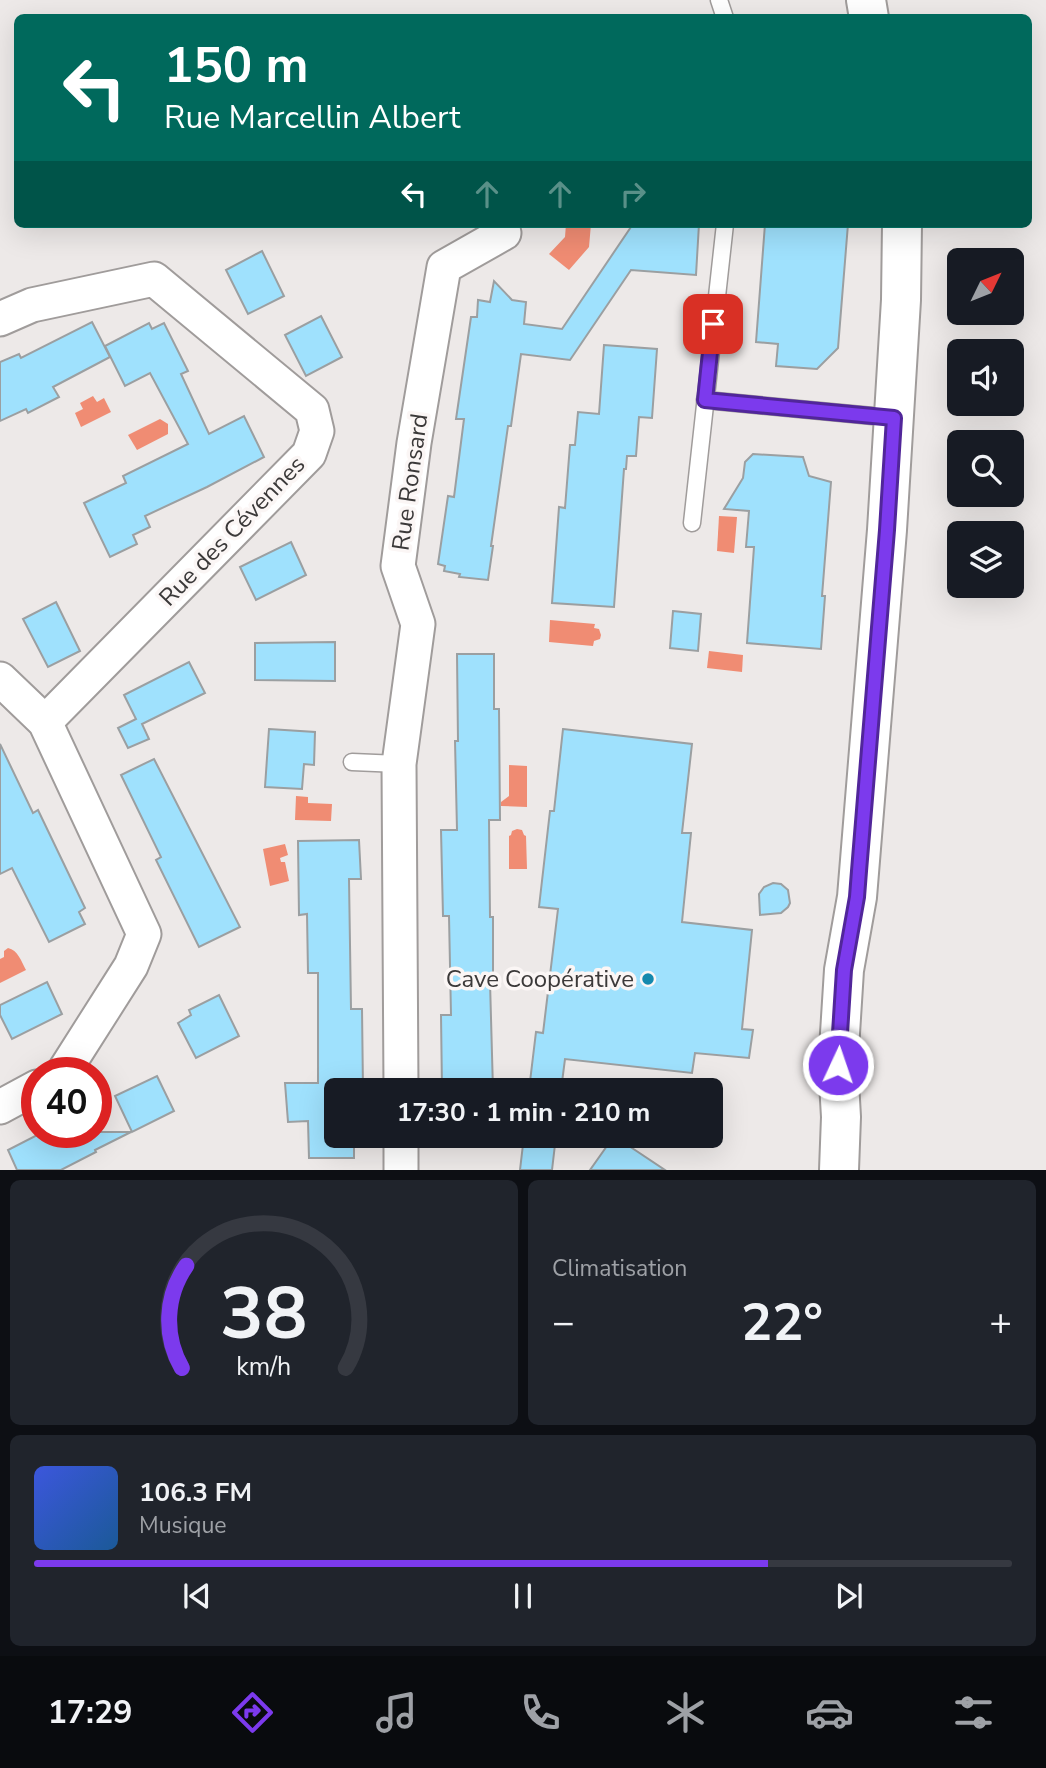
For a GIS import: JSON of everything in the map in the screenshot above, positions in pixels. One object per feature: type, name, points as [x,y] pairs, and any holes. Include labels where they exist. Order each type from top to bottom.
[{"type":"street","points":[[839,1170],[841,1117],[838,1065],[844,970],[857,897],[887,530],[901,300],[902,228]]},
{"type":"street","name":"Rue Ronsard","points":[[401,1078],[399,764],[418,624],[398,566],[414,443],[444,267],[504,233]]},
{"type":"street","name":"Rue des Cévennes","points":[[2,311],[154,279],[312,411],[317,431],[309,454],[45,722]]},
{"type":"street","points":[[0,679],[45,722],[144,934],[131,966],[73,1057]]},
{"type":"street","points":[[0,1107],[21,1096]]},
{"type":"street","points":[[401,1148],[401,1170]]},
{"type":"lane","points":[[692,523],[725,228]]},
{"type":"lane","points":[[705,400],[894,418]]},
{"type":"lane","points":[[352,762],[399,764]]},
{"type":"shaded area","points":[[566,228],[591,228],[589,247],[569,270],[549,254],[565,237]]},
{"type":"shaded area","points":[[93,396],[97,402],[104,398],[111,412],[81,427],[75,413],[83,409],[80,403]]},
{"type":"shaded area","points":[[160,419],[168,424],[168,434],[137,450],[128,435]]},
{"type":"shaded area","points":[[719,516],[737,517],[734,553],[717,551]]},
{"type":"shaded area","points":[[550,620],[595,624],[594,628],[599,629],[601,635],[600,639],[594,641],[593,646],[549,642]]},
{"type":"shaded area","points":[[709,651],[743,655],[742,672],[707,668]]},
{"type":"shaded area","points":[[509,765],[527,766],[527,807],[501,806],[501,802],[509,796]]},
{"type":"shaded area","points":[[296,796],[308,797],[308,803],[332,804],[331,821],[295,820]]},
{"type":"shaded area","points":[[517,829],[522,830],[526,836],[527,869],[509,869],[509,836]]},
{"type":"shaded area","points":[[285,844],[288,855],[280,858],[281,862],[285,862],[289,881],[270,886],[263,849]]},
{"type":"shaded area","points":[[8,948],[17,953],[26,970],[0,983],[0,959]]},
{"type":"building","points":[[630,228],[699,228],[696,275],[631,270],[570,360],[521,354],[511,426],[508,426],[488,580],[459,577],[460,574],[444,571],[445,566],[438,564],[448,496],[454,497],[464,419],[456,419],[471,317],[477,317],[478,300],[490,302],[494,281],[512,300],[526,302],[524,324],[562,329]]},
{"type":"building","points":[[765,228],[848,228],[838,348],[817,369],[776,366],[778,344],[756,342]]},
{"type":"building","points":[[262,251],[284,296],[248,314],[226,270]]},
{"type":"building","points":[[321,316],[342,357],[306,376],[285,335]]},
{"type":"building","points":[[92,322],[110,357],[53,387],[59,397],[28,413],[26,409],[0,421],[0,362],[19,354],[21,358]]},
{"type":"building","points":[[149,323],[152,329],[164,323],[188,371],[181,374],[209,434],[244,416],[264,457],[145,516],[150,527],[133,535],[137,544],[110,557],[84,503],[126,483],[123,476],[188,444],[150,373],[125,386],[105,346]]},
{"type":"building","points":[[604,345],[657,349],[652,418],[639,417],[636,456],[627,456],[624,469],[614,607],[552,603],[559,507],[565,508],[570,445],[575,445],[578,412],[599,414]]},
{"type":"building","points":[[753,454],[803,457],[809,476],[831,482],[822,596],[825,596],[821,649],[747,643],[754,547],[746,547],[749,511],[724,509],[743,478],[745,462]]},
{"type":"building","points":[[291,542],[306,575],[256,600],[240,567]]},
{"type":"building","points":[[56,602],[80,651],[48,667],[23,619]]},
{"type":"building","points":[[673,611],[701,614],[698,651],[670,648]]},
{"type":"building","points":[[335,642],[335,681],[255,680],[255,643]]},
{"type":"building","points":[[457,654],[494,654],[494,709],[499,709],[500,820],[489,820],[490,917],[493,917],[493,982],[490,982],[493,1078],[442,1078],[441,1015],[451,1015],[449,916],[443,916],[441,830],[457,830],[455,741],[458,741]]},
{"type":"building","points":[[189,662],[205,693],[142,724],[149,739],[128,748],[118,728],[136,719],[124,695]]},
{"type":"building","points":[[269,729],[315,732],[314,765],[304,764],[302,789],[265,787]]},
{"type":"building","name":"Cave Coopérative","points":[[563,729],[692,744],[682,833],[691,833],[682,922],[752,930],[742,1029],[753,1030],[749,1058],[695,1053],[692,1073],[565,1059],[563,1078],[530,1078],[536,1032],[543,1033],[558,909],[539,907],[550,811],[554,811]]},
{"type":"building","points":[[0,744],[33,813],[38,810],[85,908],[79,912],[85,924],[49,942],[12,868],[0,874]]},
{"type":"building","points":[[154,759],[240,927],[199,947],[156,860],[161,857],[121,775]]},
{"type":"building","points":[[359,840],[361,879],[349,879],[351,1009],[362,1009],[363,1078],[324,1078],[324,1148],[354,1148],[354,1158],[309,1158],[308,1121],[288,1122],[285,1083],[318,1083],[318,973],[308,973],[307,914],[299,915],[298,841]]},
{"type":"building","points":[[773,883],[781,884],[788,890],[790,903],[781,913],[760,915],[759,894],[764,887]]},
{"type":"building","points":[[47,982],[62,1014],[12,1039],[0,1015],[0,1005]]},
{"type":"building","points":[[219,995],[239,1036],[196,1058],[178,1023],[191,1015],[189,1010]]},
{"type":"building","points":[[157,1076],[174,1111],[132,1132],[115,1096]]},
{"type":"building","points":[[112,1132],[131,1132],[112,1142]]},
{"type":"building","points":[[21,1143],[21,1148],[99,1148],[61,1170],[17,1170],[8,1150]]},
{"type":"building","points":[[523,1148],[555,1148],[552,1170],[520,1170]]},
{"type":"building","points":[[606,1148],[632,1148],[665,1170],[590,1170]]},
{"type":"place","name":"Cave Coopérative","points":[[648,979]]},
{"type":"route","points":[[713,324],[705,400],[894,418],[857,897],[844,970],[838,1065]]}]
